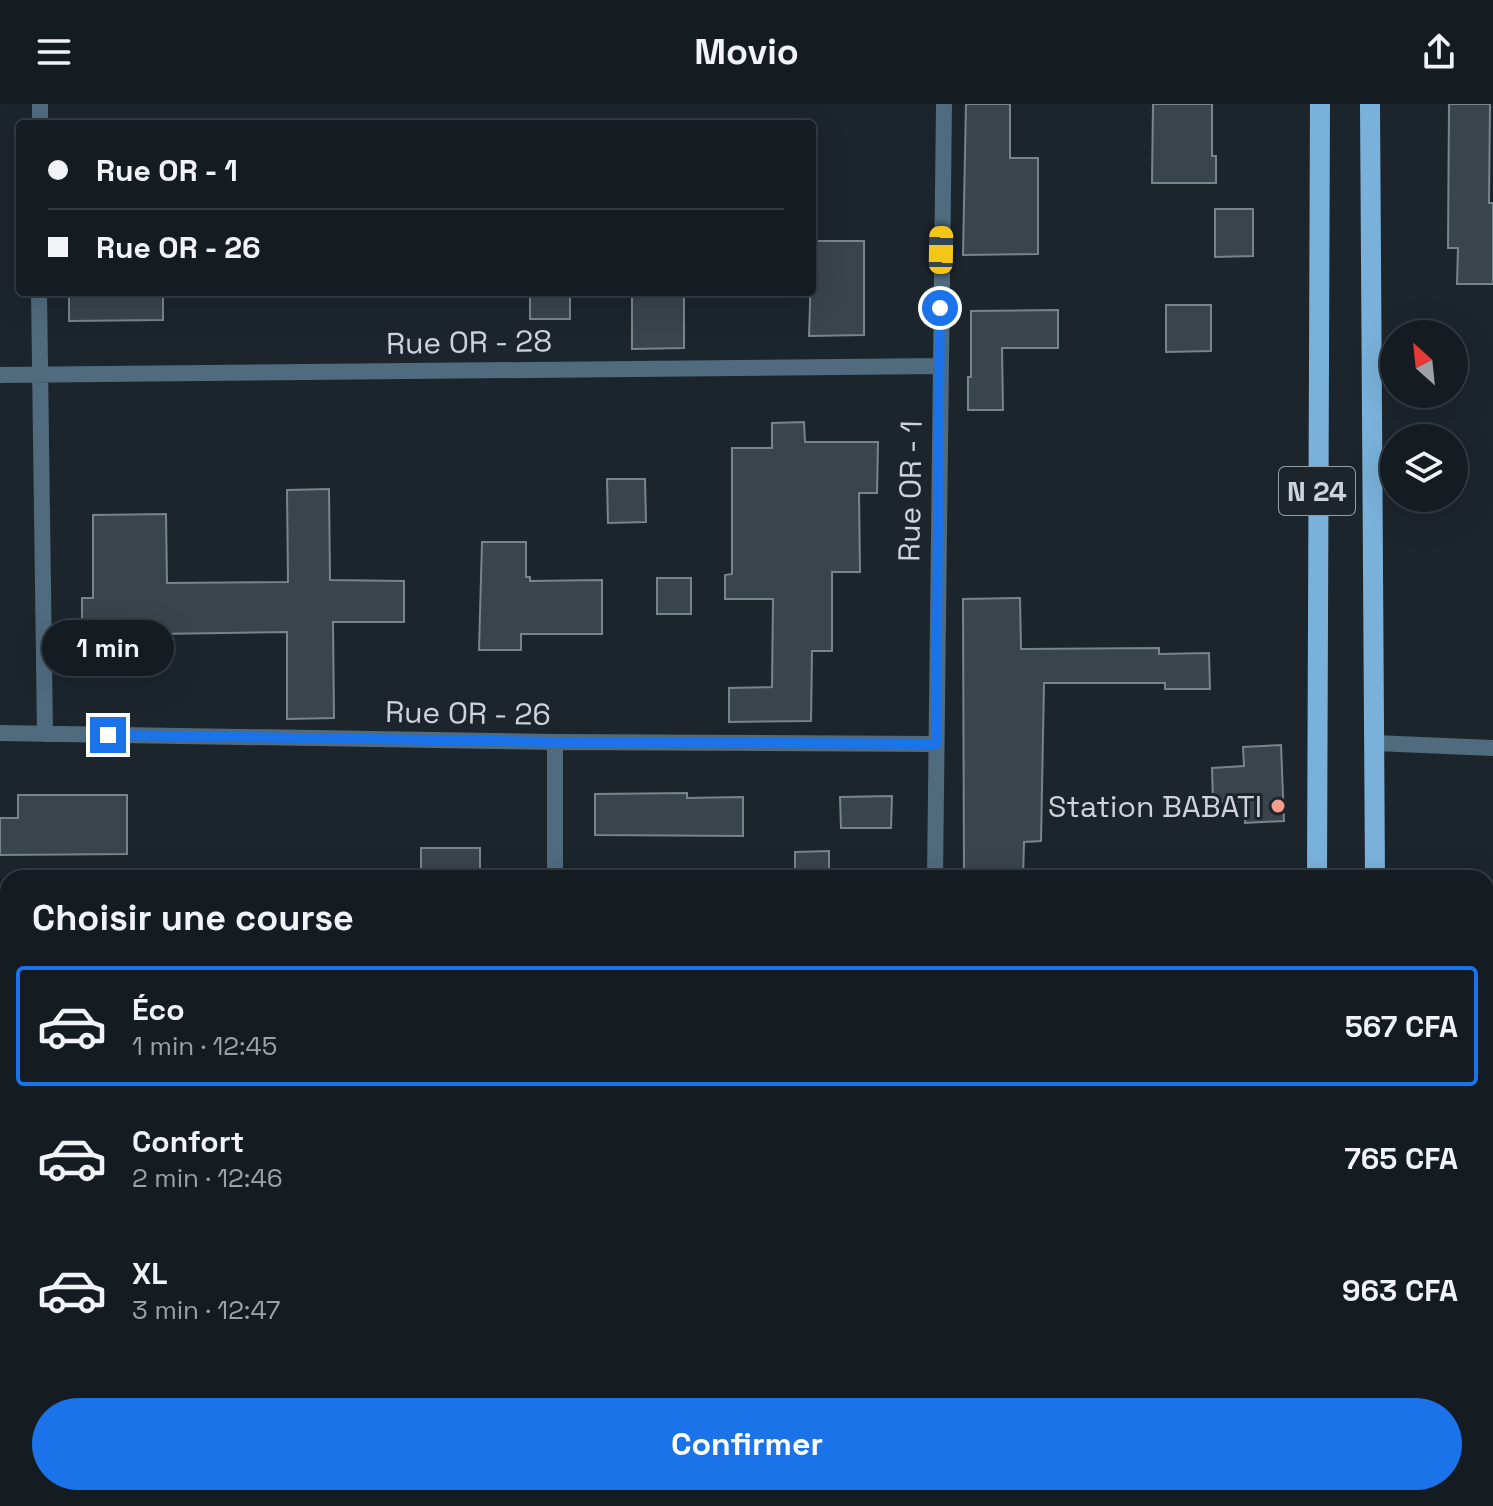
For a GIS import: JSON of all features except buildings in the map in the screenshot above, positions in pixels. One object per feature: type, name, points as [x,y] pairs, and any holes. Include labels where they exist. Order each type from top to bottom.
[{"type":"main road","name":"N 24","points":[[1317,870],[1320,104]]},
{"type":"main road","name":"N 24","points":[[1370,104],[1375,870]]},
{"type":"street","name":"Rue OR - 1","points":[[935,870],[944,104]]},
{"type":"street","points":[[39,296],[45,734]]},
{"type":"street","name":"Rue OR - 28","points":[[0,375],[939,366]]},
{"type":"street","name":"Rue OR - 26","points":[[0,733],[555,742],[936,744]]},
{"type":"street","points":[[555,742],[555,870]]},
{"type":"street","points":[[1375,743],[1493,748]]},
{"type":"place","name":"Station BABATI","points":[[1278,806]]},
{"type":"route","points":[[108,735],[936,744],[940,308]]}]
